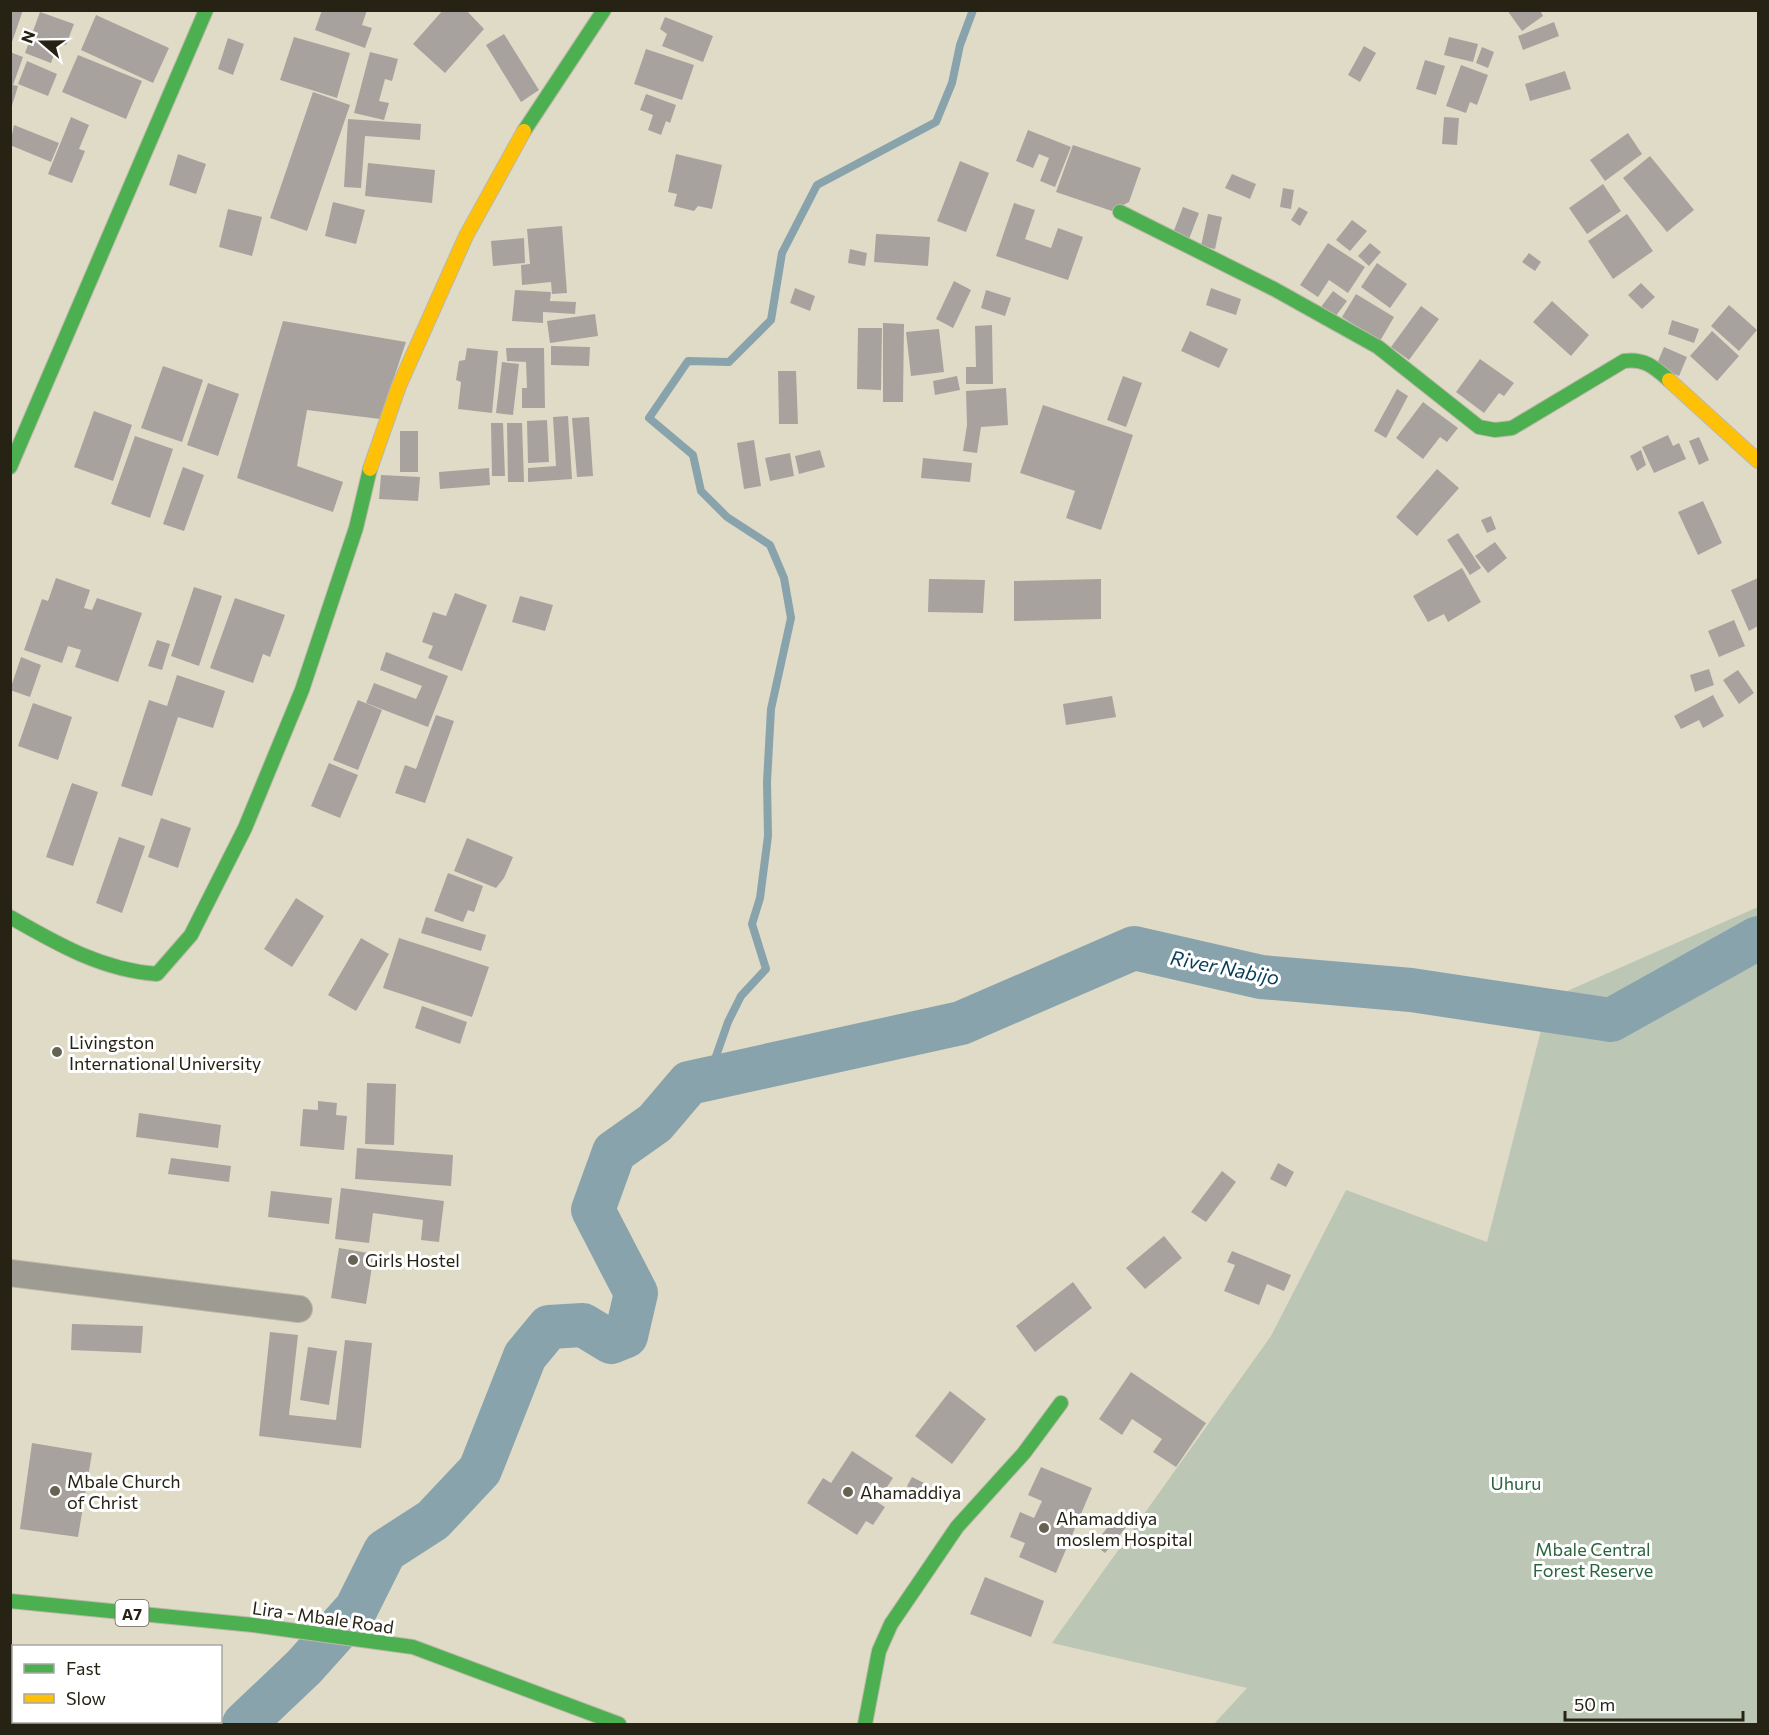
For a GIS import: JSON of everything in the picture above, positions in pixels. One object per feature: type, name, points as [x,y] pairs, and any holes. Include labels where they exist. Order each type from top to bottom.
[{"type":"street","points":[[10,467],[206,10]]},
{"type":"street","points":[[10,917],[90,961],[131,974],[158,974],[191,935],[245,828],[302,690],[356,528],[374,454],[399,386],[442,289],[466,236],[518,141],[604,10]]},
{"type":"street","points":[[1120,212],[1274,289],[1378,347],[1479,427],[1495,430],[1512,428],[1624,361],[1636,359],[1651,364],[1758,460]]},
{"type":"street","points":[[10,1273],[299,1309]]},
{"type":"street","points":[[865,1725],[879,1651],[891,1624],[957,1527],[1024,1453],[1061,1403]]},
{"type":"street","name":"Lira - Mbale Road","points":[[10,1601],[253,1625],[413,1647],[619,1725]]},
{"type":"green space","name":"Uhuru","points":[[1758,907],[1758,1724],[1214,1724],[1247,1688],[1052,1643],[1271,1336],[1346,1190],[1487,1242],[1549,999]]},
{"type":"building","points":[[10,10],[23,10],[11,45],[10,45]]},
{"type":"building","points":[[322,10],[367,10],[362,25],[372,28],[365,48],[315,30]]},
{"type":"building","points":[[443,10],[466,10],[484,29],[445,73],[413,44]]},
{"type":"building","points":[[1507,10],[1540,10],[1543,16],[1522,31]]},
{"type":"building","points":[[40,12],[74,24],[66,45],[58,43],[51,63],[25,53]]},
{"type":"building","points":[[96,15],[169,48],[153,83],[81,50]]},
{"type":"building","points":[[665,17],[713,36],[703,62],[662,46],[667,34],[660,29]]},
{"type":"building","points":[[1554,22],[1559,36],[1523,50],[1518,36]]},
{"type":"building","points":[[504,34],[539,90],[521,102],[486,45]]},
{"type":"building","points":[[294,37],[350,53],[337,98],[280,80]]},
{"type":"building","points":[[1449,37],[1478,44],[1473,62],[1444,55]]},
{"type":"building","points":[[228,38],[244,44],[233,75],[218,69]]},
{"type":"building","points":[[1364,46],[1376,53],[1360,82],[1348,75]]},
{"type":"building","points":[[1482,47],[1494,52],[1488,68],[1476,63]]},
{"type":"building","points":[[646,49],[694,65],[682,100],[634,84]]},
{"type":"building","points":[[10,52],[23,57],[13,85],[18,86],[11,109]]},
{"type":"building","points":[[370,52],[398,59],[392,81],[385,79],[379,101],[389,103],[384,120],[354,113]]},
{"type":"building","points":[[78,55],[142,81],[126,119],[62,92]]},
{"type":"building","points":[[1425,60],[1445,66],[1436,95],[1416,89]]},
{"type":"building","points":[[27,61],[57,74],[48,96],[18,84]]},
{"type":"building","points":[[1461,65],[1488,75],[1477,105],[1470,102],[1466,113],[1446,106]]},
{"type":"building","points":[[1565,71],[1571,89],[1530,101],[1525,84]]},
{"type":"building","points":[[313,92],[350,105],[307,231],[270,218]]},
{"type":"building","points":[[646,94],[676,105],[670,123],[666,121],[661,135],[648,130],[653,115],[640,110]]},
{"type":"building","points":[[71,117],[89,125],[79,149],[85,151],[72,183],[48,174]]},
{"type":"building","points":[[1444,117],[1459,118],[1457,145],[1442,144]]},
{"type":"building","points":[[348,119],[421,124],[420,140],[365,136],[361,188],[344,187]]},
{"type":"building","points":[[14,125],[59,143],[51,162],[10,145]]},
{"type":"building","points":[[1028,130],[1071,147],[1055,187],[1040,181],[1049,158],[1039,154],[1033,168],[1016,161]]},
{"type":"building","points":[[1628,133],[1642,154],[1605,181],[1590,160]]},
{"type":"building","points":[[1073,145],[1141,168],[1129,202],[1112,211],[1056,192]]},
{"type":"building","points":[[178,154],[206,164],[196,194],[169,185]]},
{"type":"building","points":[[676,154],[722,165],[712,209],[698,206],[694,211],[674,206],[677,194],[668,192]]},
{"type":"building","points":[[1650,156],[1694,210],[1667,232],[1623,178]]},
{"type":"building","points":[[960,161],[989,173],[966,232],[937,221]]},
{"type":"building","points":[[368,163],[435,170],[432,203],[365,196]]},
{"type":"building","points":[[1232,174],[1256,184],[1250,199],[1225,188]]},
{"type":"building","points":[[1603,184],[1621,211],[1587,234],[1569,208]]},
{"type":"building","points":[[1283,188],[1294,190],[1291,209],[1280,207]]},
{"type":"building","points":[[333,202],[365,210],[356,244],[325,236]]},
{"type":"building","points":[[1014,203],[1035,210],[1025,239],[1051,248],[1058,228],[1083,237],[1068,280],[996,256]]},
{"type":"building","points":[[1183,207],[1199,213],[1189,239],[1173,233]]},
{"type":"building","points":[[1299,207],[1308,212],[1300,226],[1291,220]]},
{"type":"building","points":[[228,209],[262,217],[252,256],[219,247]]},
{"type":"building","points":[[1208,214],[1222,217],[1215,249],[1201,246]]},
{"type":"building","points":[[1627,214],[1653,251],[1613,279],[1588,241]]},
{"type":"building","points":[[1352,220],[1367,231],[1350,251],[1336,240]]},
{"type":"building","points":[[562,226],[567,293],[552,294],[551,282],[522,285],[521,265],[530,264],[527,229]]},
{"type":"building","points":[[876,234],[930,237],[928,266],[874,262]]},
{"type":"building","points":[[524,238],[525,263],[493,266],[491,241]]},
{"type":"building","points":[[1328,243],[1365,267],[1348,293],[1329,280],[1318,297],[1300,285]]},
{"type":"building","points":[[1370,243],[1381,252],[1369,266],[1358,256]]},
{"type":"building","points":[[850,249],[867,253],[865,266],[848,263]]},
{"type":"building","points":[[1529,253],[1541,262],[1535,271],[1522,262]]},
{"type":"building","points":[[1377,263],[1407,284],[1390,308],[1361,287]]},
{"type":"building","points":[[954,281],[971,290],[953,328],[936,319]]},
{"type":"building","points":[[1641,283],[1655,297],[1642,309],[1628,295]]},
{"type":"building","points":[[795,288],[815,296],[810,311],[790,303]]},
{"type":"building","points":[[1211,288],[1241,299],[1236,315],[1206,305]]},
{"type":"building","points":[[515,290],[551,292],[550,301],[576,302],[575,314],[543,312],[543,323],[512,321]]},
{"type":"building","points":[[986,290],[1011,298],[1005,316],[981,308]]},
{"type":"building","points":[[1333,291],[1347,301],[1335,317],[1321,307]]},
{"type":"building","points":[[1356,294],[1394,317],[1380,341],[1342,317]]},
{"type":"building","points":[[1552,301],[1589,335],[1571,356],[1533,322]]},
{"type":"building","points":[[1729,305],[1757,330],[1739,351],[1711,326]]},
{"type":"building","points":[[1421,306],[1439,319],[1409,360],[1391,347]]},
{"type":"building","points":[[595,314],[598,336],[550,343],[547,321]]},
{"type":"building","points":[[1672,320],[1699,329],[1694,343],[1668,334]]},
{"type":"building","points":[[283,321],[406,342],[380,419],[307,410],[297,466],[343,482],[333,512],[237,478]]},
{"type":"building","points":[[883,323],[904,324],[903,402],[883,402]]},
{"type":"building","points":[[992,325],[993,384],[966,384],[966,367],[976,367],[975,326]]},
{"type":"building","points":[[858,328],[882,328],[881,390],[857,389]]},
{"type":"building","points":[[939,329],[944,372],[911,376],[906,332]]},
{"type":"building","points":[[1190,331],[1228,349],[1219,368],[1181,351]]},
{"type":"building","points":[[1712,331],[1739,356],[1717,381],[1690,356]]},
{"type":"building","points":[[551,346],[590,347],[589,366],[551,365]]},
{"type":"building","points":[[1664,347],[1687,357],[1679,376],[1656,366]]},
{"type":"building","points":[[467,348],[498,351],[492,413],[458,409],[461,382],[456,380],[459,361],[465,360]]},
{"type":"building","points":[[506,348],[544,348],[545,408],[522,408],[522,388],[527,388],[526,362],[507,361]]},
{"type":"building","points":[[1480,359],[1514,383],[1504,396],[1499,393],[1484,413],[1456,392]]},
{"type":"building","points":[[502,362],[519,364],[513,415],[496,413]]},
{"type":"building","points":[[163,366],[203,380],[182,442],[141,428]]},
{"type":"building","points":[[778,371],[796,371],[798,424],[779,424]]},
{"type":"building","points":[[957,376],[960,390],[935,395],[933,381]]},
{"type":"building","points":[[1123,376],[1142,383],[1126,427],[1107,420]]},
{"type":"building","points":[[208,383],[239,394],[218,456],[187,445]]},
{"type":"building","points":[[1006,388],[1008,425],[981,427],[977,453],[963,451],[967,425],[966,391]]},
{"type":"building","points":[[1397,389],[1408,396],[1386,438],[1374,431]]},
{"type":"building","points":[[1423,402],[1458,428],[1447,442],[1440,437],[1423,459],[1396,438]]},
{"type":"building","points":[[1043,405],[1133,435],[1101,530],[1066,518],[1075,491],[1020,473]]},
{"type":"building","points":[[94,411],[132,425],[113,481],[74,467]]},
{"type":"building","points":[[568,416],[572,479],[528,482],[528,468],[556,466],[553,417]]},
{"type":"building","points":[[589,417],[593,476],[577,477],[572,418]]},
{"type":"building","points":[[547,420],[549,462],[528,463],[527,421]]},
{"type":"building","points":[[491,423],[503,423],[505,476],[492,476]]},
{"type":"building","points":[[507,423],[522,423],[524,482],[508,482]]},
{"type":"building","points":[[400,431],[418,431],[418,472],[400,472]]},
{"type":"building","points":[[1668,435],[1673,446],[1679,443],[1686,459],[1654,473],[1642,447]]},
{"type":"building","points":[[135,436],[173,449],[150,518],[111,504]]},
{"type":"building","points":[[1699,437],[1709,460],[1699,465],[1689,441]]},
{"type":"building","points":[[754,440],[761,486],[744,489],[737,443]]},
{"type":"building","points":[[820,450],[825,467],[799,474],[795,456]]},
{"type":"building","points":[[1641,450],[1646,465],[1637,471],[1630,456]]},
{"type":"building","points":[[790,453],[794,476],[770,481],[765,458]]},
{"type":"building","points":[[923,458],[972,463],[970,482],[921,478]]},
{"type":"building","points":[[183,467],[204,475],[184,531],[163,524]]},
{"type":"building","points":[[489,468],[490,485],[440,489],[439,472]]},
{"type":"building","points":[[1437,469],[1459,488],[1417,536],[1396,517]]},
{"type":"building","points":[[381,475],[420,477],[418,501],[379,499]]},
{"type":"building","points":[[1703,501],[1722,543],[1698,555],[1678,512]]},
{"type":"building","points":[[1491,516],[1496,529],[1487,533],[1481,520]]},
{"type":"building","points":[[1458,533],[1481,568],[1470,575],[1447,540]]},
{"type":"building","points":[[1495,542],[1507,558],[1488,573],[1475,556]]},
{"type":"building","points":[[1462,568],[1481,602],[1448,622],[1444,614],[1428,622],[1413,596]]},
{"type":"building","points":[[56,578],[90,590],[84,608],[92,610],[97,598],[142,613],[118,682],[75,667],[81,650],[68,646],[62,663],[24,650],[42,599],[48,601]]},
{"type":"building","points":[[1758,578],[1758,626],[1749,631],[1731,590]]},
{"type":"building","points":[[929,579],[985,580],[983,613],[928,612]]},
{"type":"building","points":[[1101,579],[1101,619],[1014,621],[1014,581]]},
{"type":"building","points":[[194,587],[222,596],[199,666],[171,656]]},
{"type":"building","points":[[455,593],[487,605],[462,671],[428,658],[433,646],[422,642],[433,612],[446,616]]},
{"type":"building","points":[[520,596],[553,605],[545,631],[512,622]]},
{"type":"building","points":[[235,598],[285,615],[270,657],[263,654],[253,683],[210,668]]},
{"type":"building","points":[[1734,620],[1745,646],[1719,657],[1708,631]]},
{"type":"building","points":[[157,640],[170,644],[162,670],[148,666]]},
{"type":"building","points":[[386,652],[448,676],[428,727],[366,703],[374,683],[416,699],[422,686],[380,670]]},
{"type":"building","points":[[21,657],[41,665],[30,697],[10,690]]},
{"type":"building","points":[[1709,669],[1714,685],[1695,692],[1690,675]]},
{"type":"building","points":[[1738,670],[1754,693],[1739,704],[1723,680]]},
{"type":"building","points":[[177,675],[225,691],[213,728],[178,717],[152,796],[121,786],[149,700],[167,706]]},
{"type":"building","points":[[1713,695],[1724,716],[1703,728],[1699,720],[1681,729],[1674,716]]},
{"type":"building","points":[[1112,696],[1116,717],[1066,725],[1063,704]]},
{"type":"building","points":[[358,700],[382,710],[358,770],[333,760]]},
{"type":"building","points":[[33,703],[72,717],[58,760],[18,746]]},
{"type":"building","points":[[436,715],[454,721],[425,803],[395,793],[405,765],[416,769]]},
{"type":"building","points":[[329,763],[358,775],[340,818],[311,806]]},
{"type":"building","points":[[72,783],[98,792],[73,866],[46,857]]},
{"type":"building","points":[[161,818],[191,828],[178,868],[148,857]]},
{"type":"building","points":[[119,837],[145,846],[122,913],[96,903]]},
{"type":"building","points":[[467,838],[513,857],[504,878],[496,888],[454,871]]},
{"type":"building","points":[[448,873],[483,886],[474,912],[468,910],[463,922],[434,911]]},
{"type":"building","points":[[296,898],[324,916],[292,967],[264,949]]},
{"type":"building","points":[[426,917],[486,935],[481,951],[421,933]]},
{"type":"building","points":[[361,938],[389,954],[356,1011],[328,995]]},
{"type":"building","points":[[399,938],[489,967],[472,1017],[383,988]]},
{"type":"building","points":[[422,1006],[467,1022],[460,1044],[415,1028]]},
{"type":"building","points":[[367,1083],[396,1084],[394,1145],[365,1144]]},
{"type":"building","points":[[318,1101],[337,1103],[336,1115],[347,1116],[344,1150],[300,1146],[303,1109],[318,1110]]},
{"type":"building","points":[[139,1113],[221,1125],[218,1148],[136,1137]]},
{"type":"building","points":[[357,1148],[453,1155],[451,1186],[355,1179]]},
{"type":"building","points":[[171,1158],[231,1166],[229,1182],[168,1174]]},
{"type":"building","points":[[1278,1163],[1294,1172],[1286,1187],[1270,1179]]},
{"type":"building","points":[[1222,1171],[1236,1182],[1206,1222],[1191,1212]]},
{"type":"building","points":[[341,1188],[444,1201],[439,1242],[421,1240],[423,1220],[373,1213],[369,1243],[335,1239]]},
{"type":"building","points":[[271,1191],[332,1198],[329,1224],[268,1217]]},
{"type":"building","points":[[1164,1236],[1182,1258],[1145,1289],[1126,1268]]},
{"type":"building","points":[[339,1248],[374,1254],[366,1304],[331,1298]]},
{"type":"building","points":[[1232,1251],[1291,1275],[1284,1291],[1267,1284],[1259,1305],[1224,1291],[1235,1265],[1227,1262]]},
{"type":"building","points":[[1073,1282],[1092,1308],[1035,1352],[1016,1326]]},
{"type":"building","points":[[72,1324],[143,1326],[141,1353],[71,1350]]},
{"type":"building","points":[[270,1332],[298,1335],[289,1415],[336,1420],[345,1340],[372,1343],[361,1448],[259,1436]]},
{"type":"building","points":[[308,1347],[337,1351],[329,1405],[300,1400]]},
{"type":"building","points":[[1131,1372],[1206,1423],[1176,1467],[1153,1452],[1162,1439],[1132,1419],[1122,1435],[1099,1419]]},
{"type":"building","points":[[950,1391],[986,1419],[952,1464],[915,1436]]},
{"type":"building","name":"Mbale Church of Christ","points":[[32,1443],[92,1453],[78,1537],[20,1529]]},
{"type":"building","name":"Ahamaddiya","points":[[852,1451],[893,1478],[877,1502],[885,1507],[873,1525],[866,1521],[857,1535],[807,1503],[823,1478],[831,1483]]},
{"type":"building","name":"Ahamaddiya moslem Hospital","points":[[1041,1467],[1092,1488],[1056,1573],[1019,1557],[1025,1543],[1010,1537],[1020,1512],[1034,1518],[1042,1501],[1028,1495]]},
{"type":"building","points":[[912,1477],[924,1483],[919,1493],[907,1486]]},
{"type":"building","points":[[1117,1516],[1128,1525],[1105,1553],[1094,1544]]},
{"type":"building","points":[[985,1577],[1044,1601],[1031,1637],[970,1614]]},
{"type":"waterway","points":[[708,1079],[728,1022],[741,996],[766,969],[752,924],[760,898],[768,836],[767,782],[771,709],[791,618],[784,578],[770,545],[727,517],[701,491],[693,455],[649,418],[688,361],[729,362],[771,320],[782,253],[817,185],[936,122],[952,83],[960,45],[973,10]]},
{"type":"waterway","name":"River Nabijo","points":[[244,1724],[304,1667],[356,1609],[385,1551],[433,1520],[480,1470],[525,1356],[549,1327],[583,1325],[611,1342],[626,1336],[636,1293],[593,1210],[614,1152],[655,1123],[689,1083],[961,1023],[1134,948],[1261,977],[1411,990],[1611,1020],[1758,938]]},
{"type":"traffic: fast","points":[[10,467],[206,10]]},
{"type":"traffic: fast","points":[[524,131],[604,10]]},
{"type":"traffic: fast","points":[[1120,212],[1274,289],[1378,347],[1479,427],[1495,430],[1512,428],[1624,361],[1631,360],[1648,364],[1669,380]]},
{"type":"traffic: fast","points":[[10,917],[80,954],[117,967],[157,974],[191,935],[245,828],[302,690],[356,528],[370,469]]},
{"type":"traffic: fast","points":[[865,1724],[879,1651],[891,1624],[957,1527],[1024,1453],[1061,1403]]},
{"type":"traffic: fast","points":[[10,1601],[253,1625],[413,1647],[619,1724]]},
{"type":"traffic: slow","points":[[370,469],[399,386],[466,236],[524,131]]},
{"type":"traffic: slow","points":[[1669,380],[1758,461]]},
{"type":"place","name":"Livingston International University","points":[[57,1052]]},
{"type":"place","name":"Girls Hostel","points":[[353,1260]]},
{"type":"place","name":"Mbale Church of Christ","points":[[55,1491]]},
{"type":"place","name":"Ahamaddiya","points":[[848,1492]]},
{"type":"place","name":"Ahamaddiya moslem Hospital","points":[[1044,1528]]},
{"type":"park label","name":"Mbale Central Forest Reserve","points":[[1593,1559]]}]
